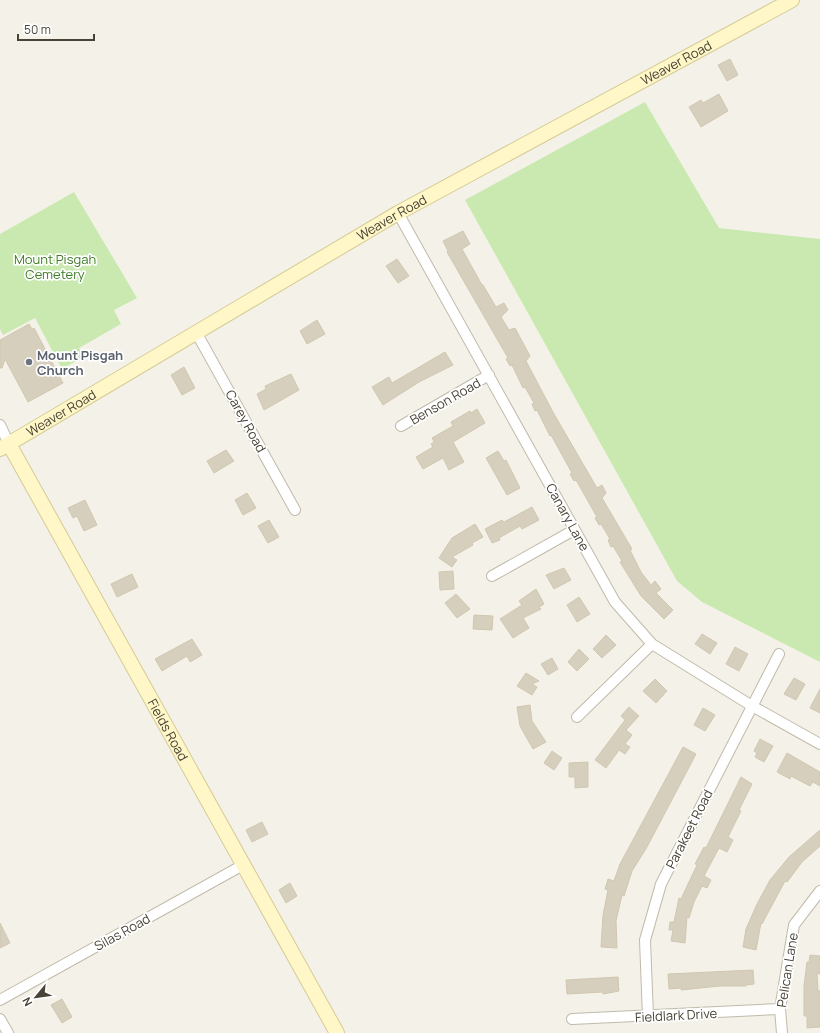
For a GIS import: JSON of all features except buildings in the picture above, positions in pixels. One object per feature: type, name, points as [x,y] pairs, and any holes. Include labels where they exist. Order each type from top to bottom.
[{"type":"main road","name":"Weaver Road","points":[[4,447],[398,213],[792,0]]},
{"type":"main road","name":"Fields Road","points":[[4,447],[243,865],[337,1033]]},
{"type":"street","name":"Canary Lane","points":[[398,213],[574,530],[616,602],[652,644],[752,706],[820,744]]},
{"type":"street","name":"Carey Road","points":[[196,332],[295,510]]},
{"type":"street","name":"Benson Road","points":[[401,426],[489,375]]},
{"type":"street","name":"Fields Road","points":[[0,426],[4,447]]},
{"type":"street","points":[[492,576],[574,530]]},
{"type":"street","points":[[577,717],[652,644]]},
{"type":"street","name":"Parakeet Road","points":[[648,1017],[645,940],[661,884],[779,654]]},
{"type":"street","name":"Silas Road","points":[[0,1000],[243,865]]},
{"type":"street","name":"Pelican Lane","points":[[782,1033],[780,1010],[794,925],[820,890]]},
{"type":"street","name":"Fieldlark Drive","points":[[572,1019],[648,1017],[780,1010]]},
{"type":"street","points":[[0,1019],[8,1033]]},
{"type":"green space","points":[[645,102],[719,228],[820,239],[820,662],[702,602],[677,581],[465,200]]},
{"type":"green space","name":"Mount Pisgah Cemetery","points":[[74,192],[137,298],[114,310],[121,324],[79,348],[83,357],[62,369],[35,318],[3,335],[0,329],[0,234]]},
{"type":"place","name":"Mount Pisgah Church","points":[[29,362]]}]
